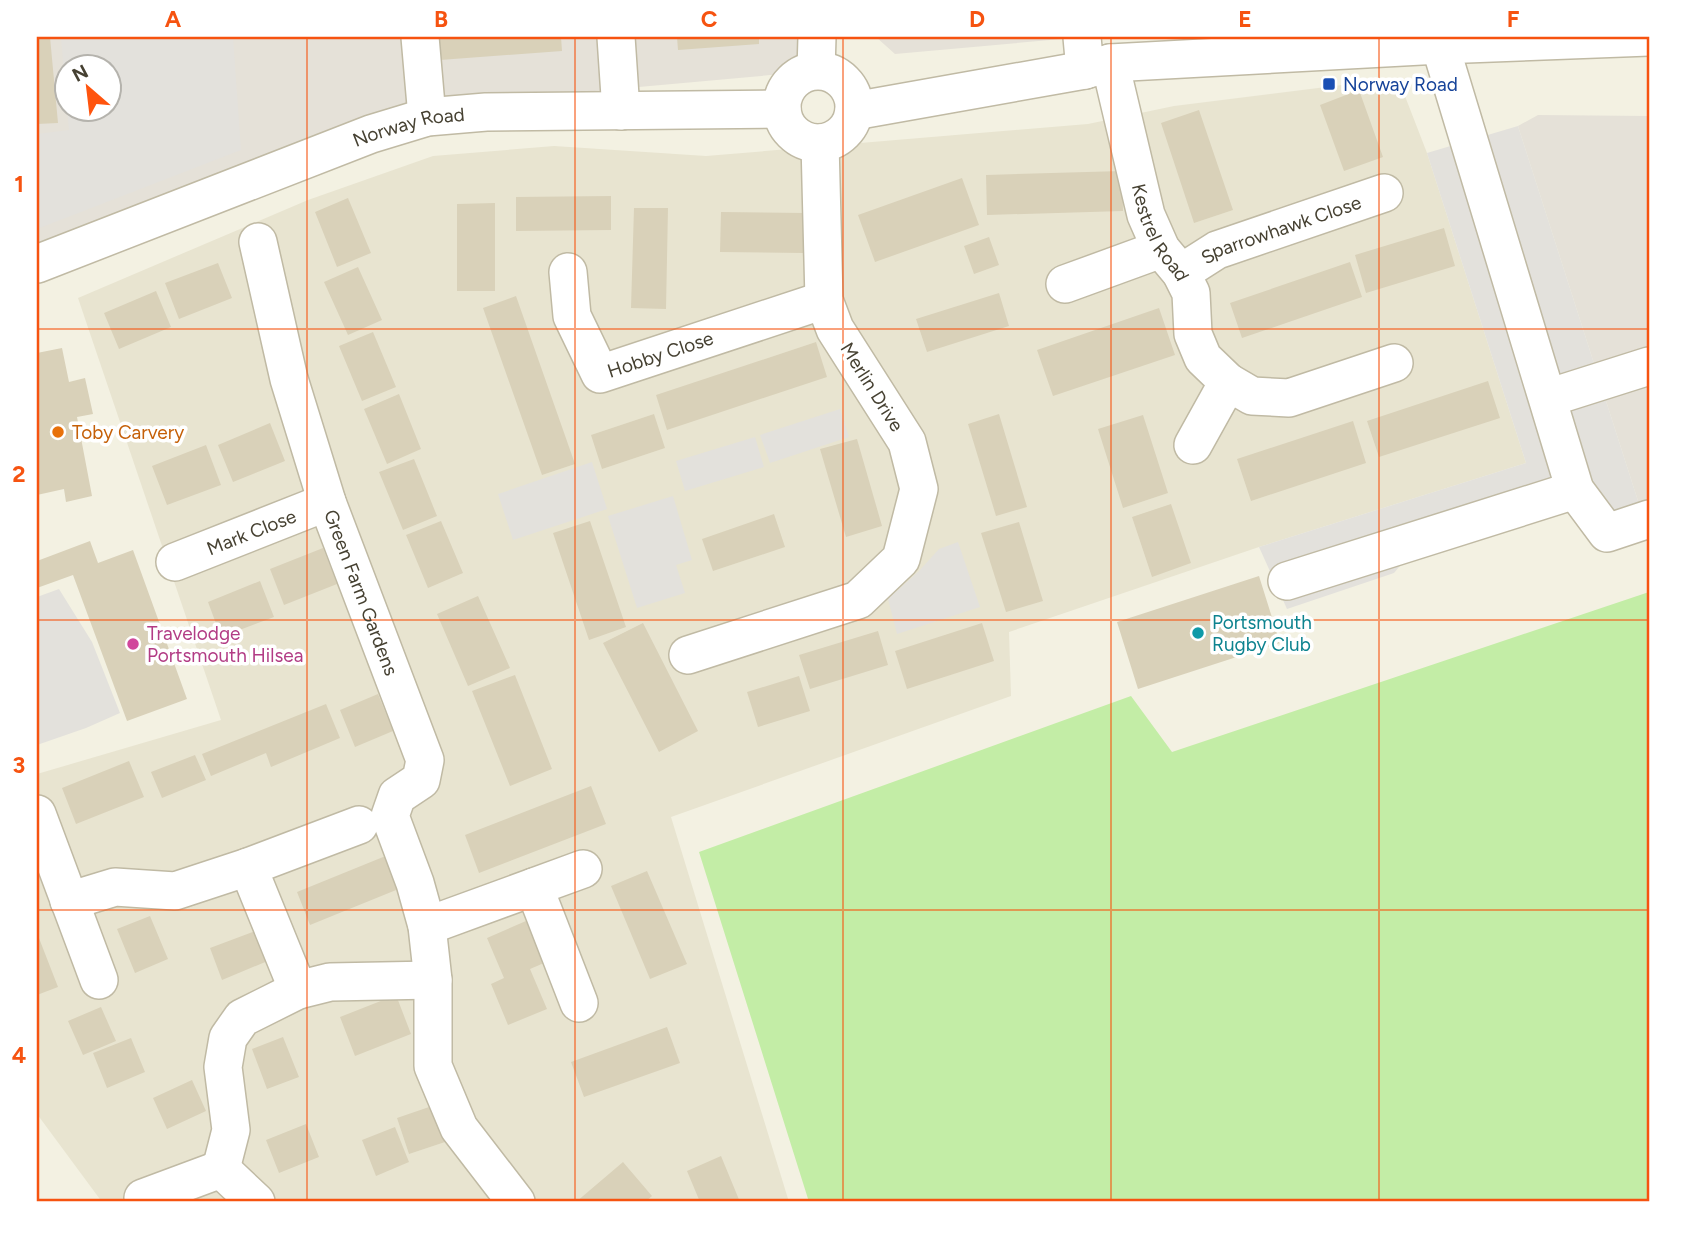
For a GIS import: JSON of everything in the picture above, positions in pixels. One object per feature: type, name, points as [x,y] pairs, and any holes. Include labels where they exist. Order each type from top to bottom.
[{"type":"street","points":[[420,37],[427,117]]},
{"type":"street","points":[[616,37],[621,111]]},
{"type":"street","points":[[854,111],[1093,57],[1359,43],[1440,45],[1649,37]]},
{"type":"street","points":[[1440,45],[1575,490],[1607,533],[1649,519]]},
{"type":"street","points":[[816,54],[827,71],[846,83],[853,99],[854,111],[844,132],[834,139],[820,143],[806,141],[796,135],[789,128],[782,109],[784,94],[790,84],[802,74],[816,54]]},
{"type":"street","name":"Kestrel Road","points":[[1093,57],[1146,215],[1191,293],[1193,334],[1203,358],[1228,383],[1252,396],[1289,398],[1394,363]]},
{"type":"street","name":"Norway Road","points":[[44,265],[371,134],[427,117],[486,112],[782,109]]},
{"type":"street","name":"Merlin Drive","points":[[688,655],[858,600],[901,559],[919,489],[907,442],[835,329],[824,300],[820,143]]},
{"type":"street","name":"Sparrowhawk Close","points":[[1065,284],[1217,250],[1384,192]]},
{"type":"street","name":"Green Farm Gardens","points":[[258,242],[289,380],[327,502],[425,760],[421,780],[397,796],[390,816],[415,883],[427,926],[433,980],[433,1066],[459,1128],[509,1200]]},
{"type":"street","name":"Hobby Close","points":[[568,272],[572,316],[600,374],[824,300]]},
{"type":"street","points":[[1548,398],[1649,366]]},
{"type":"street","points":[[1193,445],[1228,383]]},
{"type":"street","points":[[1287,581],[1575,490]]},
{"type":"street","name":"Mark Close","points":[[175,562],[327,502]]},
{"type":"street","points":[[37,814],[99,980]]},
{"type":"street","points":[[69,901],[115,887],[175,891],[359,825]]},
{"type":"street","points":[[248,867],[298,990]]},
{"type":"street","points":[[427,926],[583,869]]},
{"type":"street","points":[[534,887],[579,1003]]},
{"type":"street","points":[[221,1169],[231,1130],[223,1067],[228,1038],[242,1018],[298,990],[330,982],[433,980]]},
{"type":"street","points":[[143,1198],[221,1169]]},
{"type":"street","points":[[221,1169],[256,1202]]},
{"type":"shaded area","points":[[37,37],[802,37],[804,72],[385,110],[37,246]]},
{"type":"shaded area","points":[[61,37],[233,37],[241,150],[37,229],[37,134],[69,130],[68,122],[122,122],[122,52],[62,52]]},
{"type":"shaded area","points":[[876,37],[1084,37],[895,54]]},
{"type":"shaded area","points":[[1398,78],[1427,153],[1526,463],[1259,547],[1009,632],[1011,696],[671,817],[789,1202],[102,1202],[37,1114],[37,774],[221,720],[78,298],[308,200],[433,156],[554,146],[706,156],[1088,124],[1174,106]]},
{"type":"shaded area","points":[[1538,115],[1649,116],[1649,501],[1639,504],[1518,126]]},
{"type":"shaded area","points":[[1518,126],[1639,504],[1584,520],[1562,506],[1404,561],[1394,573],[1287,609],[1259,547],[1526,463],[1427,153]]},
{"type":"shaded area","points":[[840,409],[849,437],[770,463],[760,435]]},
{"type":"shaded area","points":[[755,437],[764,467],[685,491],[676,461]]},
{"type":"shaded area","points":[[592,462],[607,509],[513,540],[498,494]]},
{"type":"shaded area","points":[[673,496],[692,560],[676,565],[685,593],[637,608],[608,516]]},
{"type":"shaded area","points":[[958,542],[980,607],[897,634],[888,599],[939,549]]},
{"type":"shaded area","points":[[59,589],[92,642],[120,713],[37,745],[37,597]]},
{"type":"green space","points":[[1649,592],[1649,1202],[809,1202],[699,852],[1131,696],[1172,752]]},
{"type":"building","points":[[37,37],[50,37],[52,122],[58,123],[37,124]]},
{"type":"building","points":[[438,37],[561,37],[562,51],[440,60]]},
{"type":"building","points":[[677,37],[759,37],[759,44],[678,50]]},
{"type":"building","points":[[1359,90],[1383,157],[1344,171],[1320,105]]},
{"type":"building","points":[[1199,110],[1233,210],[1194,223],[1161,123]]},
{"type":"building","points":[[1122,171],[1123,211],[987,215],[986,175]]},
{"type":"building","points":[[962,178],[979,225],[875,262],[858,215]]},
{"type":"building","points":[[611,196],[611,230],[516,231],[516,197]]},
{"type":"building","points":[[348,198],[371,253],[337,267],[315,212]]},
{"type":"building","points":[[495,203],[495,291],[457,291],[457,204]]},
{"type":"building","points":[[634,208],[668,208],[666,309],[631,308]]},
{"type":"building","points":[[721,212],[805,213],[804,253],[720,252]]},
{"type":"building","points":[[1444,228],[1455,266],[1366,293],[1355,255]]},
{"type":"building","points":[[989,237],[999,265],[974,274],[964,246]]},
{"type":"building","points":[[1350,262],[1362,297],[1242,338],[1230,303]]},
{"type":"building","points":[[218,263],[232,298],[179,319],[165,283]]},
{"type":"building","points":[[358,267],[382,320],[348,335],[324,282]]},
{"type":"building","points":[[156,291],[171,327],[119,349],[104,313]]},
{"type":"building","points":[[999,293],[1009,326],[927,352],[916,319]]},
{"type":"building","points":[[516,296],[575,464],[542,475],[483,308]]},
{"type":"building","points":[[1159,308],[1175,355],[1053,396],[1037,350]]},
{"type":"building","points":[[373,332],[396,387],[362,401],[339,346]]},
{"type":"building","points":[[816,342],[827,377],[667,430],[656,395]]},
{"type":"building","name":"Toby Carvery","points":[[62,348],[69,382],[85,378],[93,414],[77,417],[92,496],[66,502],[64,489],[37,495],[37,353]]},
{"type":"building","points":[[1488,381],[1500,418],[1379,457],[1367,421]]},
{"type":"building","points":[[399,394],[421,449],[387,464],[364,409]]},
{"type":"building","points":[[654,414],[665,448],[602,469],[591,435]]},
{"type":"building","points":[[999,414],[1027,507],[996,516],[968,424]]},
{"type":"building","points":[[1143,415],[1168,493],[1123,508],[1098,429]]},
{"type":"building","points":[[1353,421],[1366,463],[1251,501],[1237,459]]},
{"type":"building","points":[[270,423],[285,461],[233,482],[218,445]]},
{"type":"building","points":[[857,439],[882,526],[846,537],[820,449]]},
{"type":"building","points":[[206,445],[221,485],[167,505],[152,466]]},
{"type":"building","points":[[414,459],[437,516],[403,530],[379,472]]},
{"type":"building","points":[[1171,504],[1191,563],[1152,577],[1132,517]]},
{"type":"building","points":[[774,514],[785,547],[713,571],[702,539]]},
{"type":"building","points":[[441,521],[463,573],[428,588],[406,535]]},
{"type":"building","points":[[590,521],[626,627],[589,640],[553,533]]},
{"type":"building","points":[[1019,522],[1043,601],[1006,612],[981,533]]},
{"type":"building","name":"Travelodge Portsmouth Hilsea","points":[[90,541],[98,563],[133,550],[187,699],[127,721],[73,575],[37,588],[37,561]]},
{"type":"building","points":[[323,548],[337,584],[284,605],[270,569]]},
{"type":"building","name":"Portsmouth Rugby Club","points":[[1259,576],[1280,643],[1138,689],[1117,622]]},
{"type":"building","points":[[260,581],[274,617],[221,637],[208,602]]},
{"type":"building","points":[[478,596],[510,668],[468,686],[437,614]]},
{"type":"building","points":[[643,623],[698,731],[659,752],[603,643]]},
{"type":"building","points":[[982,623],[994,661],[907,689],[895,651]]},
{"type":"building","points":[[878,631],[888,665],[810,689],[799,655]]},
{"type":"building","points":[[515,675],[552,769],[510,786],[472,691]]},
{"type":"building","points":[[799,676],[810,711],[758,727],[747,692]]},
{"type":"building","points":[[378,694],[393,731],[355,747],[340,710]]},
{"type":"building","points":[[326,704],[340,738],[271,767],[266,753],[211,776],[202,754]]},
{"type":"building","points":[[195,755],[206,780],[162,798],[151,772]]},
{"type":"building","points":[[129,761],[144,797],[76,824],[62,788]]},
{"type":"building","points":[[591,786],[606,824],[479,873],[465,835]]},
{"type":"building","points":[[388,855],[401,888],[310,925],[297,892]]},
{"type":"building","points":[[647,871],[687,964],[650,979],[611,886]]},
{"type":"building","points":[[150,916],[168,959],[135,973],[117,929]]},
{"type":"building","points":[[526,921],[544,963],[530,969],[547,1009],[508,1025],[491,984],[504,978],[487,938]]},
{"type":"building","points":[[258,930],[270,960],[222,980],[210,948]]},
{"type":"building","points":[[37,933],[58,987],[37,995]]},
{"type":"building","points":[[396,995],[411,1034],[355,1056],[340,1017]]},
{"type":"building","points":[[101,1007],[116,1041],[83,1055],[68,1021]]},
{"type":"building","points":[[667,1027],[680,1063],[584,1097],[571,1062]]},
{"type":"building","points":[[283,1037],[299,1077],[267,1089],[252,1049]]},
{"type":"building","points":[[131,1038],[145,1072],[107,1088],[93,1053]]},
{"type":"building","points":[[192,1080],[206,1111],[167,1129],[153,1098]]},
{"type":"building","points":[[432,1106],[445,1142],[409,1154],[397,1118]]},
{"type":"building","points":[[306,1124],[319,1157],[279,1173],[266,1140]]},
{"type":"building","points":[[395,1127],[409,1162],[376,1176],[362,1140]]},
{"type":"building","points":[[721,1156],[740,1202],[700,1202],[687,1171]]},
{"type":"building","points":[[623,1162],[652,1196],[645,1202],[576,1202]]},
{"type":"place","name":"Norway Road","points":[[1329,84]]},
{"type":"place","name":"Toby Carvery","points":[[58,432]]},
{"type":"place","name":"Portsmouth Rugby Club","points":[[1198,633]]},
{"type":"place","name":"Travelodge Portsmouth Hilsea","points":[[133,644]]}]
